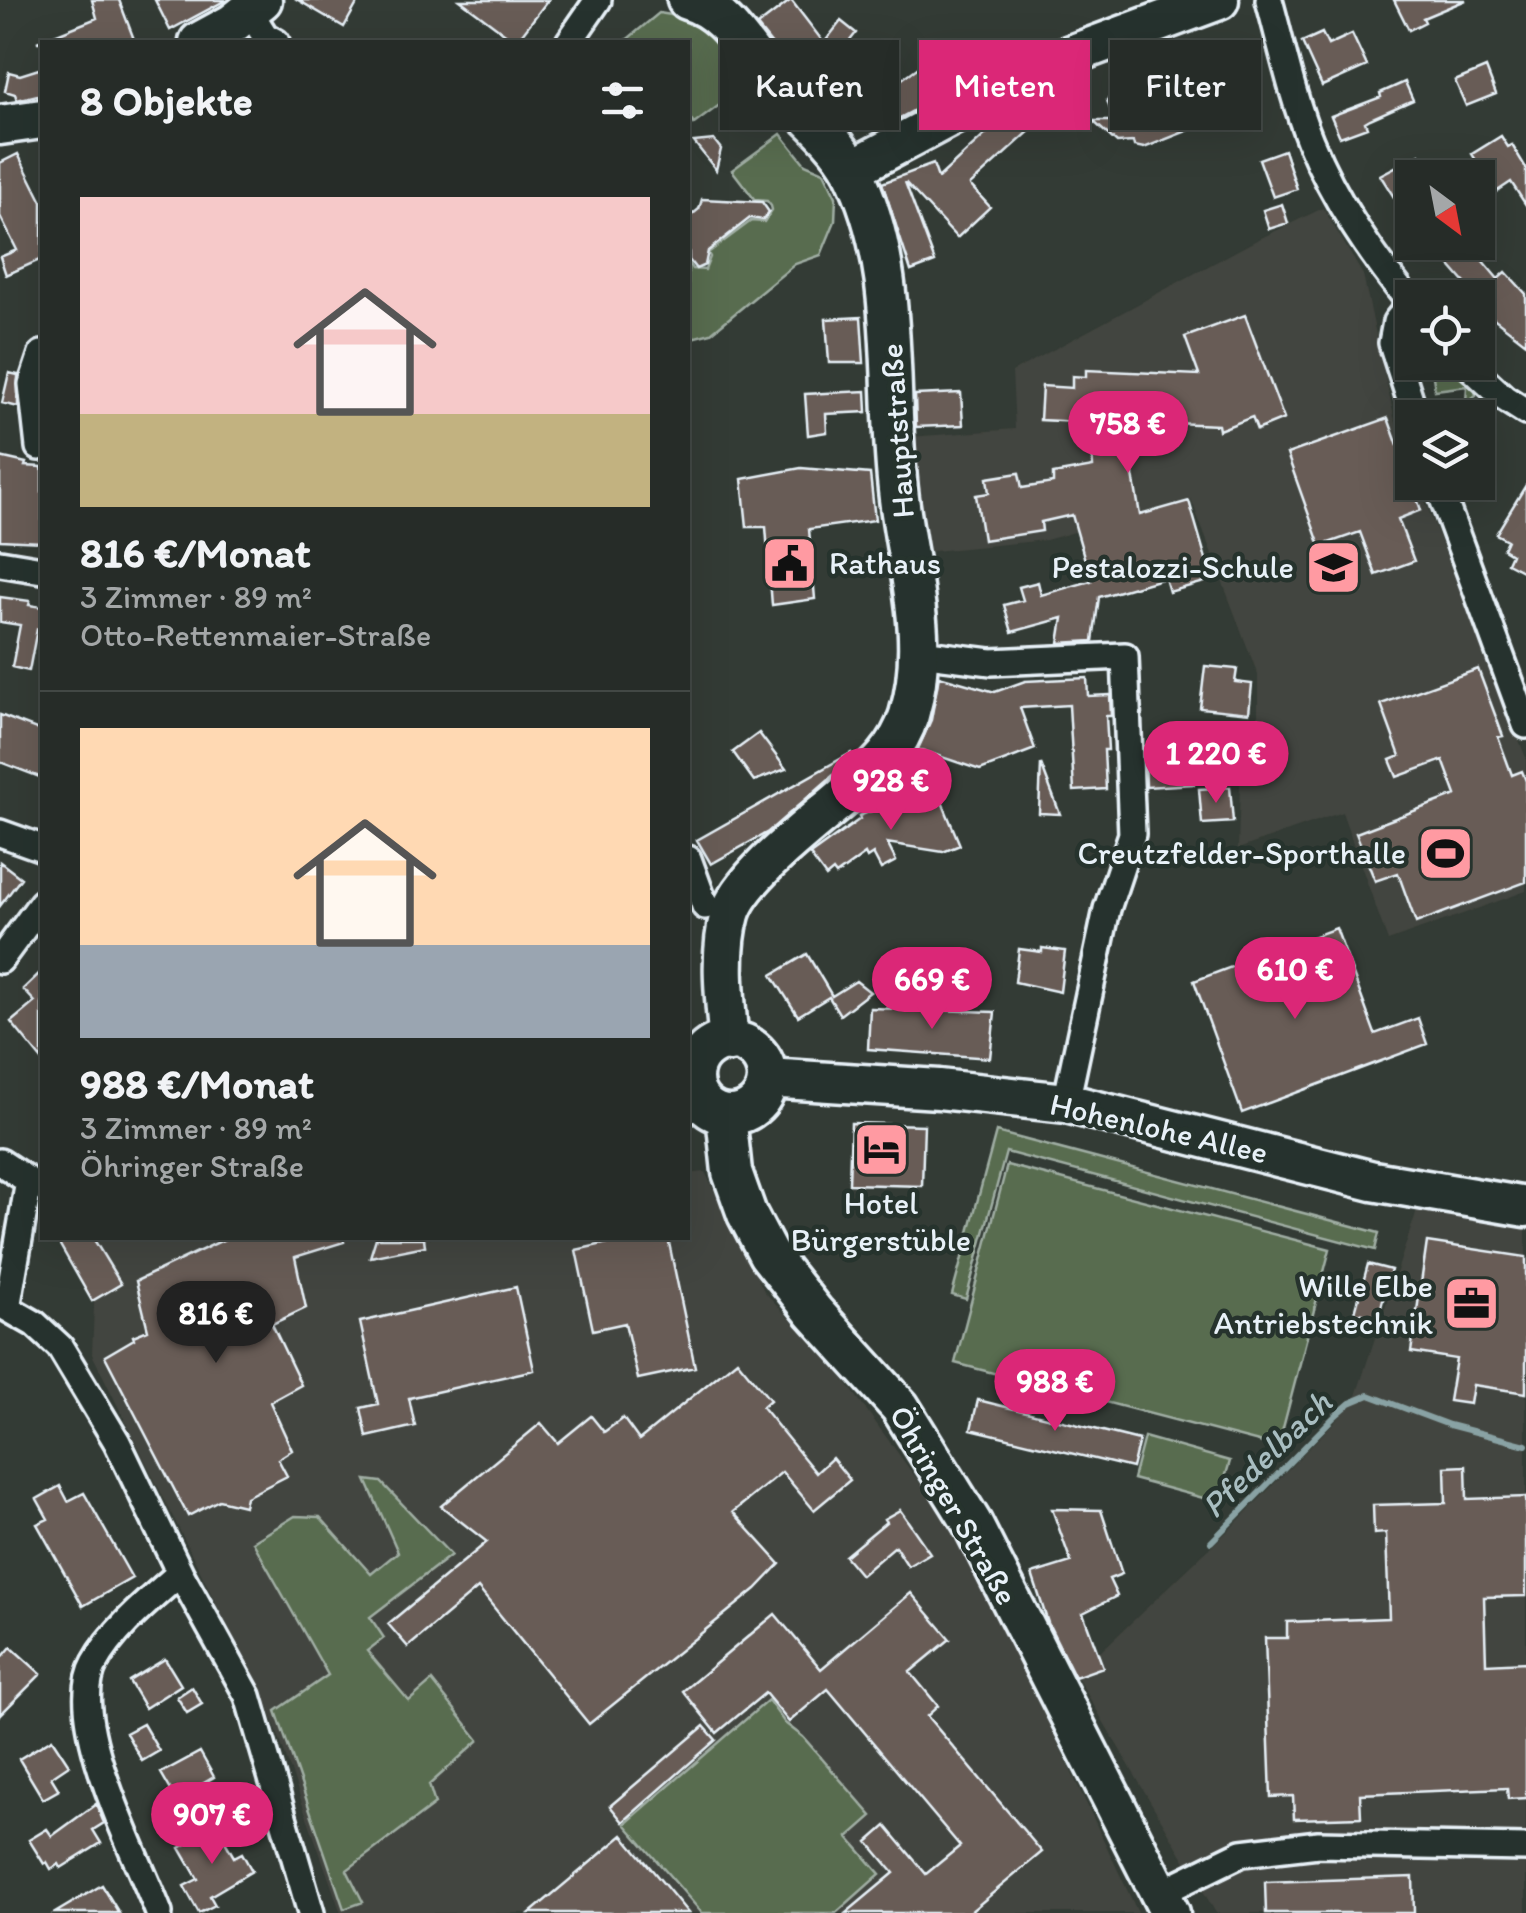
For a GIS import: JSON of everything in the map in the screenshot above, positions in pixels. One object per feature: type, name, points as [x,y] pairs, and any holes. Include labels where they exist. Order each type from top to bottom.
[{"type":"main road","name":"Hauptstraße","points":[[687,0],[712,10],[724,20],[798,110],[835,145],[852,170],[880,253],[889,314],[896,462],[920,653],[910,713],[898,743],[877,768],[746,886],[708,909]]},
{"type":"main road","points":[[852,170],[1054,61],[1218,0]]},
{"type":"main road","points":[[207,40],[263,27]]},
{"type":"main road","points":[[0,125],[40,119]]},
{"type":"main road","points":[[708,909],[724,945],[729,1042]]},
{"type":"main road","points":[[739,1042],[756,1052],[778,1080],[750,1109],[726,1115],[706,1106],[698,1096],[694,1072],[706,1050],[739,1042]]},
{"type":"main road","name":"Hohenlohe Allee","points":[[778,1080],[940,1089],[1066,1102],[1373,1181],[1526,1207]]},
{"type":"main road","name":"Öhringer Straße","points":[[726,1115],[732,1172],[768,1254],[814,1312],[900,1407],[972,1524],[1164,1904]]},
{"type":"street","points":[[570,40],[598,0]]},
{"type":"street","points":[[1269,0],[1298,105],[1331,187],[1352,224],[1395,281]]},
{"type":"street","points":[[1395,327],[1395,352]]},
{"type":"street","points":[[39,448],[32,384],[40,360]]},
{"type":"street","points":[[1484,380],[1526,412]]},
{"type":"street","points":[[1444,500],[1526,725]]},
{"type":"street","points":[[0,563],[40,570]]},
{"type":"street","points":[[920,653],[991,662],[1126,656],[1132,834],[1107,909],[1066,1102]]},
{"type":"street","points":[[0,833],[40,847]]},
{"type":"street","points":[[690,865],[708,909]]},
{"type":"street","points":[[0,960],[40,906]]},
{"type":"street","points":[[0,1162],[36,1176],[3,1314],[35,1324],[60,1347],[117,1442],[180,1573],[248,1696],[311,1913]]},
{"type":"street","points":[[159,1913],[103,1779],[88,1701],[92,1666],[180,1573]]},
{"type":"street","points":[[1164,1904],[1242,1853],[1318,1844],[1526,1848]]},
{"type":"shaded area","name":"Pestalozzi-Schule","points":[[1323,208],[1363,275],[1395,420],[1395,500],[1425,500],[1526,758],[1526,891],[1388,941],[1342,812],[1238,849],[1242,723],[1258,722],[1258,675],[1191,499],[1046,540],[923,552],[910,437],[1015,429],[1012,372]]},
{"type":"shaded area","points":[[705,1172],[764,1291],[840,1374],[963,1542],[1138,1913],[341,1913],[270,1712],[92,1354],[97,1240],[690,1240],[690,1174]]},
{"type":"shaded area","points":[[1419,1204],[1526,1221],[1526,1913],[1216,1913],[1076,1675],[1231,1528],[1354,1402]]},
{"type":"green space","points":[[659,13],[686,18],[719,42],[720,105],[694,124],[690,119],[690,40],[626,40]]},
{"type":"green space","points":[[781,134],[805,164],[824,172],[836,197],[835,221],[821,255],[795,264],[711,333],[690,338],[690,266],[705,270],[708,253],[751,221],[764,222],[772,210],[767,201],[755,200],[732,170]]},
{"type":"green space","points":[[1434,380],[1469,380],[1476,396],[1466,400],[1467,386],[1435,390]]},
{"type":"green space","points":[[996,1132],[1379,1233],[1375,1250],[1006,1152],[966,1299],[952,1295]]},
{"type":"green space","points":[[1007,1165],[1330,1249],[1278,1447],[955,1363]]},
{"type":"green space","points":[[1144,1437],[1230,1461],[1218,1502],[1133,1479]]},
{"type":"green space","points":[[366,1480],[381,1482],[451,1555],[370,1617],[384,1638],[367,1651],[409,1701],[432,1681],[479,1740],[429,1785],[435,1804],[347,1870],[363,1902],[344,1909],[276,1711],[328,1675],[253,1542],[295,1516],[320,1517],[371,1574],[398,1552]]},
{"type":"green space","points":[[768,1700],[872,1816],[848,1837],[880,1874],[836,1913],[702,1913],[625,1824]]},
{"type":"building","points":[[92,0],[119,0],[134,40],[42,40],[97,18]]},
{"type":"building","points":[[155,0],[226,0],[170,30]]},
{"type":"building","points":[[298,0],[359,0],[344,27]]},
{"type":"building","points":[[460,0],[548,0],[518,40]]},
{"type":"building","points":[[791,0],[822,40],[768,40],[757,26]]},
{"type":"building","points":[[1394,0],[1466,0],[1423,18],[1425,22],[1409,30]]},
{"type":"building","points":[[841,21],[856,33],[850,40],[826,40]]},
{"type":"building","points":[[1322,33],[1328,45],[1352,34],[1367,66],[1322,86],[1302,42]]},
{"type":"building","points":[[919,67],[919,108],[899,118],[899,81]]},
{"type":"building","points":[[1486,68],[1496,94],[1466,106],[1455,81]]},
{"type":"building","points":[[40,69],[40,94],[17,100],[15,94],[5,91],[9,72],[20,75]]},
{"type":"building","points":[[1405,82],[1413,100],[1370,119],[1365,122],[1367,127],[1340,137],[1331,116],[1381,97],[1380,93]]},
{"type":"building","points":[[1093,121],[1110,121],[1110,130],[1189,130],[1144,148],[1134,146],[1133,142],[1117,143]]},
{"type":"building","points":[[990,130],[1031,130],[970,185],[990,207],[957,238],[905,182],[935,262],[911,271],[882,183],[933,164],[938,178]]},
{"type":"building","points":[[1501,136],[1508,147],[1512,145],[1526,168],[1526,205],[1511,182],[1496,192],[1495,160],[1476,160],[1472,154]]},
{"type":"building","points":[[714,140],[721,149],[716,170],[694,142]]},
{"type":"building","points":[[1284,150],[1297,189],[1273,197],[1259,159]]},
{"type":"building","points":[[18,154],[40,198],[40,260],[6,275],[0,257],[17,250],[0,216],[0,163]]},
{"type":"building","points":[[1395,167],[1395,199],[1380,175]]},
{"type":"building","points":[[702,199],[762,202],[769,212],[763,220],[750,218],[708,251],[705,265],[696,269],[690,261],[690,216],[699,209]]},
{"type":"building","points":[[1282,204],[1288,223],[1269,229],[1263,210]]},
{"type":"building","points":[[1445,260],[1482,260],[1498,279],[1506,272],[1526,294],[1526,343],[1495,319],[1495,280],[1462,280]]},
{"type":"building","points":[[1245,315],[1284,419],[1257,430],[1252,417],[1219,430],[1218,425],[1174,423],[1174,427],[1125,429],[1140,515],[1189,501],[1212,580],[1169,592],[1165,578],[1099,597],[1093,641],[1059,643],[1063,618],[1012,632],[1004,605],[1023,600],[1019,587],[1038,582],[1041,595],[1091,581],[1072,515],[1041,522],[1042,531],[983,540],[976,495],[989,493],[987,478],[1019,473],[1022,488],[1053,483],[1053,474],[1093,467],[1091,427],[1079,427],[1079,422],[1040,420],[1042,386],[1072,388],[1072,376],[1086,377],[1086,370],[1199,375],[1185,337]]},
{"type":"building","points":[[861,317],[864,363],[829,363],[826,319]]},
{"type":"building","points":[[9,373],[18,375],[18,407],[2,403]]},
{"type":"building","points":[[866,391],[867,412],[826,414],[827,432],[808,435],[805,394]]},
{"type":"building","points":[[961,393],[963,425],[916,427],[915,395]]},
{"type":"building","points":[[1388,418],[1395,438],[1395,500],[1417,500],[1421,510],[1398,519],[1414,561],[1376,575],[1360,532],[1320,546],[1287,454]]},
{"type":"building","points":[[0,457],[40,467],[40,542],[0,540]]},
{"type":"building","name":"Rathaus","points":[[801,468],[870,474],[875,520],[809,529],[815,599],[772,605],[766,527],[747,527],[742,479]]},
{"type":"building","points":[[1526,485],[1526,573],[1507,563],[1511,554],[1503,549],[1507,540],[1496,534]]},
{"type":"building","points":[[0,597],[30,601],[29,605],[40,607],[40,630],[37,629],[29,671],[12,667],[20,625],[0,622]]},
{"type":"building","points":[[1205,666],[1237,669],[1235,682],[1252,684],[1249,713],[1200,708]]},
{"type":"building","name":"Creutzfelder-Sporthalle","points":[[1478,669],[1503,736],[1498,737],[1512,775],[1522,771],[1526,781],[1526,882],[1416,923],[1398,873],[1375,881],[1356,833],[1456,795],[1443,760],[1397,777],[1390,760],[1400,756],[1381,704]]},
{"type":"building","points":[[939,676],[995,692],[1025,681],[1087,678],[1088,696],[1110,695],[1111,716],[1106,716],[1108,750],[1104,750],[1106,789],[1074,791],[1069,705],[1020,708],[1035,749],[980,770],[918,749],[931,720]]},
{"type":"building","points":[[0,715],[40,730],[40,777],[0,762]]},
{"type":"building","points":[[759,733],[786,769],[754,781],[733,752]]},
{"type":"building","points":[[1192,752],[1194,784],[1146,787],[1145,755]]},
{"type":"building","points":[[851,753],[853,758],[768,832],[711,864],[697,840]]},
{"type":"building","points":[[1041,764],[1060,814],[1039,813]]},
{"type":"building","points":[[935,785],[960,845],[943,852],[887,843],[896,861],[881,869],[873,854],[867,858],[865,854],[836,875],[833,871],[826,877],[810,855],[859,816]]},
{"type":"building","points":[[1230,787],[1233,822],[1202,824],[1199,789]]},
{"type":"building","points":[[0,862],[21,878],[0,906]]},
{"type":"building","points":[[1336,928],[1375,1034],[1418,1018],[1427,1044],[1242,1113],[1194,981]]},
{"type":"building","points":[[1042,948],[1065,951],[1060,992],[1015,982],[1019,949],[1042,952]]},
{"type":"building","points":[[807,954],[832,996],[856,981],[870,992],[840,1015],[829,997],[798,1016],[772,975]]},
{"type":"building","points":[[40,973],[40,1058],[11,1022],[35,1002],[23,989]]},
{"type":"building","points":[[870,1008],[995,1012],[990,1058],[868,1049]]},
{"type":"building","points":[[851,1123],[924,1125],[922,1186],[849,1184]]},
{"type":"building","points":[[57,1240],[94,1240],[121,1284],[92,1301]]},
{"type":"building","points":[[223,1240],[344,1240],[295,1257],[306,1308],[272,1324],[301,1385],[270,1402],[292,1450],[278,1459],[287,1476],[246,1497],[244,1506],[219,1500],[188,1516],[105,1356],[148,1330],[136,1281]]},
{"type":"building","points":[[375,1240],[424,1240],[425,1246],[370,1257]]},
{"type":"building","points":[[607,1240],[668,1240],[695,1367],[638,1379],[625,1323],[593,1330],[576,1250],[608,1243]]},
{"type":"building","name":"Wille Elbe Antriebstechnik","points":[[1427,1242],[1526,1257],[1526,1393],[1473,1385],[1470,1404],[1449,1401],[1456,1359],[1411,1352]]},
{"type":"building","points":[[1368,1264],[1391,1270],[1378,1318],[1355,1312]]},
{"type":"building","points":[[516,1287],[534,1370],[409,1398],[415,1426],[367,1437],[361,1408],[378,1404],[360,1322]]},
{"type":"building","points":[[737,1360],[770,1400],[762,1407],[816,1473],[832,1458],[850,1480],[814,1510],[782,1472],[733,1512],[780,1564],[756,1589],[589,1724],[478,1588],[408,1647],[388,1624],[487,1542],[441,1506],[541,1423],[558,1443],[591,1416],[604,1432],[623,1418],[639,1440]]},
{"type":"building","points":[[978,1400],[1139,1440],[1132,1468],[971,1429]]},
{"type":"building","points":[[1466,1466],[1467,1499],[1526,1497],[1526,1596],[1484,1597],[1486,1664],[1526,1662],[1526,1798],[1508,1799],[1507,1788],[1360,1794],[1361,1817],[1294,1819],[1293,1796],[1271,1797],[1265,1638],[1287,1638],[1287,1622],[1389,1618],[1386,1533],[1374,1534],[1373,1505],[1446,1503],[1445,1467]]},
{"type":"building","points":[[60,1486],[68,1501],[84,1493],[132,1578],[83,1606],[37,1524],[48,1519],[37,1499]]},
{"type":"building","points":[[1052,1509],[1101,1510],[1122,1574],[1109,1579],[1117,1596],[1083,1613],[1103,1667],[1075,1677],[1048,1623],[1032,1574],[1071,1562]]},
{"type":"building","points":[[900,1510],[930,1553],[908,1566],[895,1546],[861,1575],[845,1556],[886,1522],[884,1519]]},
{"type":"building","points":[[911,1593],[950,1639],[910,1672],[938,1706],[927,1716],[1042,1852],[969,1913],[846,1913],[894,1873],[868,1842],[886,1826],[926,1874],[960,1846],[828,1689],[789,1722],[765,1693],[717,1733],[683,1691],[775,1614],[821,1669]]},
{"type":"building","points":[[11,1647],[41,1674],[0,1715],[0,1660]]},
{"type":"building","points":[[165,1659],[181,1685],[145,1708],[129,1681]]},
{"type":"building","points":[[192,1687],[202,1704],[187,1713],[177,1697]]},
{"type":"building","points":[[143,1724],[159,1751],[142,1761],[126,1733]]},
{"type":"building","points":[[704,1726],[716,1740],[623,1822],[610,1806]]},
{"type":"building","points":[[52,1739],[69,1765],[51,1777],[59,1790],[43,1799],[19,1759]]},
{"type":"building","points":[[200,1752],[214,1777],[176,1799],[161,1773]]},
{"type":"building","points":[[96,1804],[104,1823],[93,1830],[101,1843],[61,1868],[59,1864],[51,1869],[47,1862],[44,1864],[29,1840],[47,1829],[52,1836]]},
{"type":"building","points":[[216,1826],[234,1857],[242,1853],[252,1871],[210,1896],[215,1905],[199,1913],[184,1886],[198,1879],[180,1848]]},
{"type":"building","points":[[623,1835],[688,1913],[530,1913]]},
{"type":"building","points":[[1413,1877],[1414,1913],[1266,1913],[1265,1882]]},
{"type":"building","points":[[102,1885],[119,1913],[55,1913]]},
{"type":"waterway","name":"Pfedelbach","points":[[1211,1542],[1334,1417],[1350,1403],[1369,1395],[1449,1425],[1526,1445]]},
{"type":"place","name":"Rathaus","points":[[790,563]]},
{"type":"place","name":"Pestalozzi-Schule","points":[[1333,567]]},
{"type":"place","name":"Creutzfelder-Sporthalle","points":[[1445,853]]},
{"type":"place","name":"Hotel Bürgerstüble","points":[[881,1149]]},
{"type":"place","name":"Wille Elbe Antriebstechnik","points":[[1472,1304]]}]
